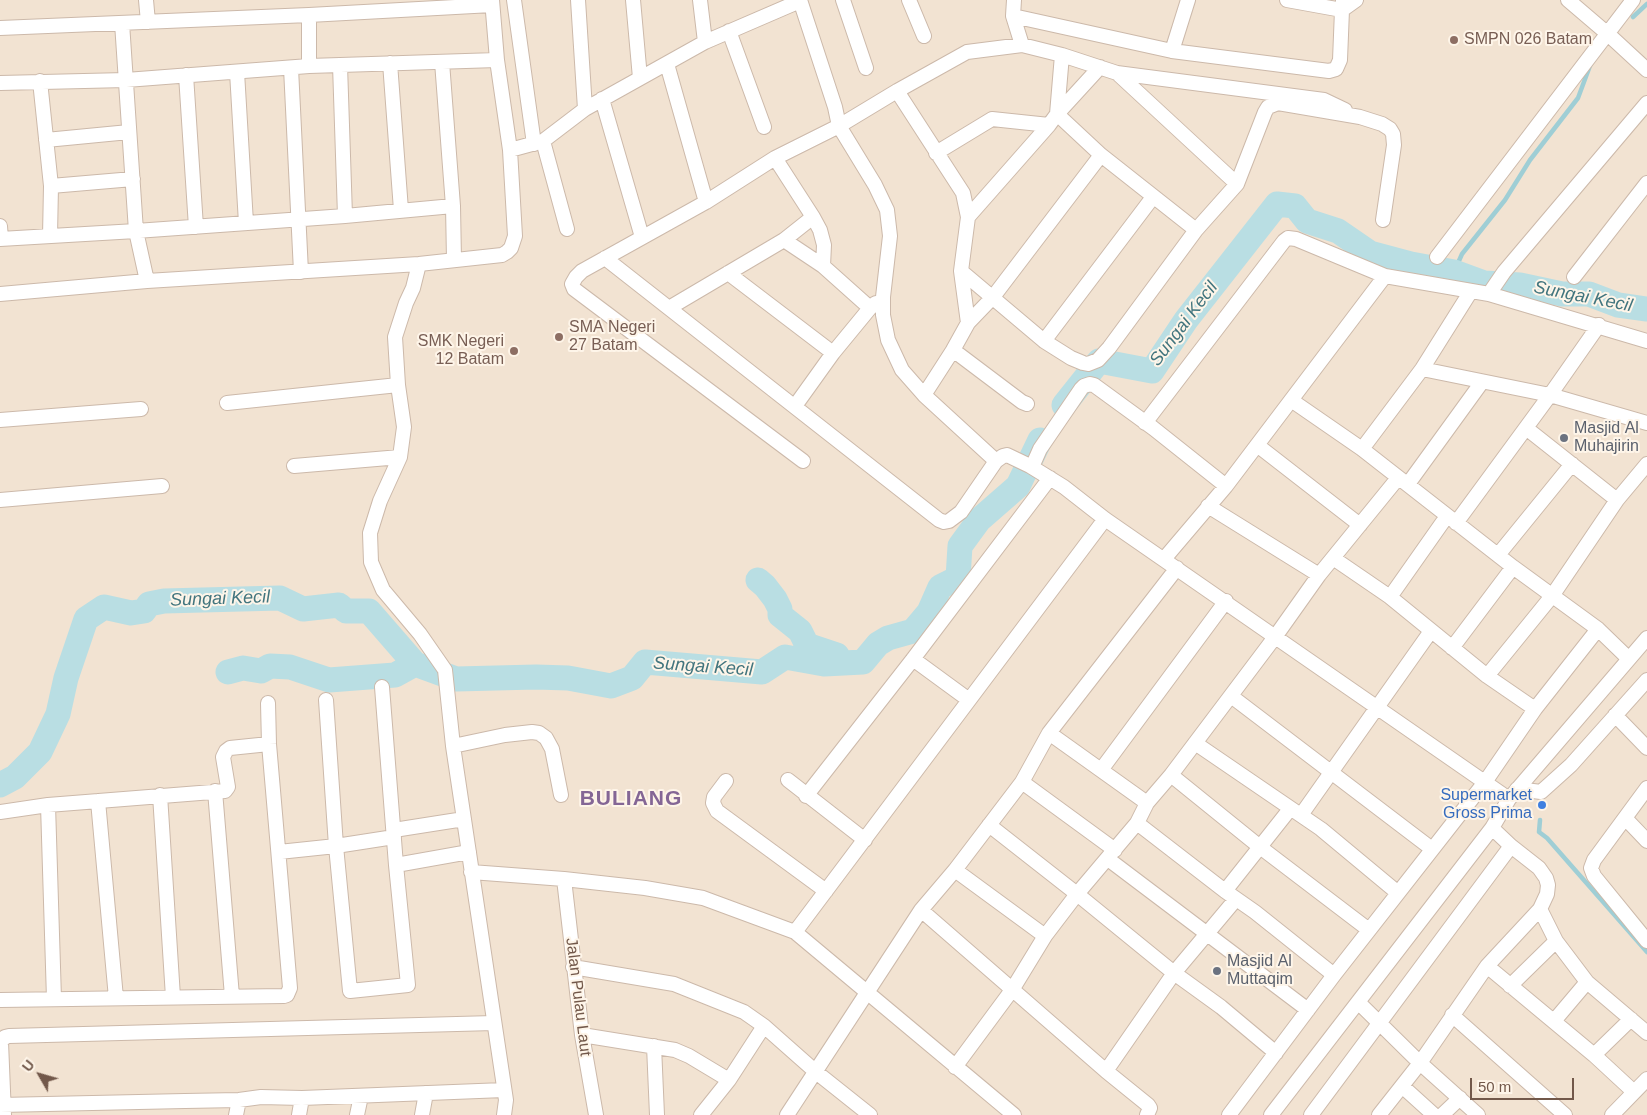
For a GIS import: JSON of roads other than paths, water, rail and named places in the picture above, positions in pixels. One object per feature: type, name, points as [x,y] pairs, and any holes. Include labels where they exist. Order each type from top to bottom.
[{"type":"street","points":[[146,0],[148,22]]},
{"type":"street","points":[[514,0],[535,143],[567,229]]},
{"type":"street","points":[[578,0],[585,109]]},
{"type":"street","points":[[633,0],[640,78]]},
{"type":"street","points":[[700,0],[705,42]]},
{"type":"street","points":[[512,149],[535,143],[585,109],[705,42],[800,0],[840,126],[875,185],[887,210],[890,236],[883,297],[883,315],[888,340],[902,370],[924,396],[1002,458],[1031,466],[1064,487],[1105,519],[1486,782],[1513,794],[1541,792],[1570,765],[1647,680]]},
{"type":"street","points":[[843,0],[866,68]]},
{"type":"street","points":[[909,0],[924,36]]},
{"type":"street","points":[[1014,0],[1013,16],[1022,45]]},
{"type":"street","points":[[1172,51],[1188,0]]},
{"type":"street","points":[[1287,0],[1343,5],[1356,0]]},
{"type":"street","points":[[1568,0],[1647,70]]},
{"type":"street","points":[[1436,257],[1633,0]]},
{"type":"street","points":[[0,28],[309,15],[431,4],[492,3],[496,60],[512,149],[515,236],[511,248],[502,255],[420,264],[147,281],[0,294]]},
{"type":"street","points":[[1013,16],[1172,51],[1329,70],[1336,68],[1340,60],[1343,5]]},
{"type":"street","points":[[309,15],[309,66]]},
{"type":"street","points":[[122,23],[136,231],[147,281]]},
{"type":"street","points":[[729,31],[764,127]]},
{"type":"street","points":[[803,460],[574,289],[572,284],[582,271],[706,202],[775,158],[840,126],[897,91],[967,52],[1022,45],[1062,55],[1117,73],[1324,100],[1360,118]]},
{"type":"street","points":[[1053,119],[1062,55]]},
{"type":"street","points":[[0,83],[126,80],[309,66],[496,60]]},
{"type":"street","points":[[442,62],[453,206],[454,260]]},
{"type":"street","points":[[390,64],[401,210]]},
{"type":"street","points":[[668,64],[706,202]]},
{"type":"street","points":[[340,65],[345,216]]},
{"type":"street","points":[[968,217],[1100,67]]},
{"type":"street","points":[[290,68],[301,272]]},
{"type":"street","points":[[237,72],[246,223]]},
{"type":"street","points":[[1117,73],[1236,184]]},
{"type":"street","points":[[186,75],[196,227]]},
{"type":"street","points":[[40,81],[51,186],[50,236]]},
{"type":"street","points":[[897,91],[963,193],[968,217],[961,271],[968,323]]},
{"type":"street","points":[[602,99],[642,237]]},
{"type":"street","points":[[961,271],[1044,341],[1071,358],[1083,363],[1088,364],[1098,360],[1109,348],[1196,230],[1236,184],[1265,112],[1272,104],[1278,103],[1360,118],[1386,126],[1393,134],[1394,145],[1383,220]]},
{"type":"street","points":[[1492,290],[1504,272],[1647,103]]},
{"type":"street","points":[[936,152],[992,119],[1053,119],[1101,154],[1196,230]]},
{"type":"street","points":[[46,140],[129,132]]},
{"type":"street","points":[[924,396],[968,323],[993,297],[1101,154]]},
{"type":"street","points":[[775,158],[820,230],[824,245],[823,266]]},
{"type":"street","points":[[51,186],[132,179]]},
{"type":"street","points":[[1574,277],[1647,183]]},
{"type":"street","points":[[1044,341],[1153,197]]},
{"type":"street","points":[[0,234],[50,236],[136,231],[453,206]]},
{"type":"street","points":[[669,308],[784,240],[813,217]]},
{"type":"street","points":[[1145,423],[1288,238],[1296,239],[1385,276],[1471,291],[1492,290],[1647,341]]},
{"type":"street","points":[[784,240],[823,266],[870,308]]},
{"type":"street","points":[[605,258],[931,514],[944,522],[950,521],[961,512],[1002,458]]},
{"type":"street","points":[[420,264],[395,337],[398,385],[404,427],[400,457],[380,501],[370,533],[372,562],[384,590],[420,634],[445,670],[453,746],[506,1100],[504,1115]]},
{"type":"street","points":[[728,273],[833,353]]},
{"type":"street","points":[[1164,559],[1226,486],[1385,276]]},
{"type":"street","points":[[1362,449],[1422,369],[1471,291]]},
{"type":"street","points":[[795,406],[833,353],[870,308],[883,297]]},
{"type":"street","points":[[1390,597],[1526,428],[1599,325]]},
{"type":"street","points":[[953,350],[1027,404]]},
{"type":"street","points":[[1422,369],[1550,395],[1647,423]]},
{"type":"street","points":[[955,1067],[1012,990],[1045,936],[1077,894],[1137,823],[1147,803],[1171,775],[1231,696],[1319,575],[1360,525],[1403,481],[1482,382]]},
{"type":"street","points":[[1031,466],[1040,449],[1081,389],[1086,384],[1094,384],[1226,486]]},
{"type":"street","points":[[227,403],[398,385]]},
{"type":"street","points":[[1291,400],[1362,449],[1513,567],[1598,629],[1629,659]]},
{"type":"street","points":[[0,420],[141,409]]},
{"type":"street","points":[[1526,428],[1617,500]]},
{"type":"street","points":[[1257,445],[1360,525]]},
{"type":"street","points":[[294,466],[400,457]]},
{"type":"street","points":[[1498,555],[1572,464]]},
{"type":"street","points":[[1487,676],[1552,596],[1617,500],[1647,464]]},
{"type":"street","points":[[806,796],[913,660],[1050,478]]},
{"type":"street","points":[[0,500],[162,486]]},
{"type":"street","points":[[1208,506],[1319,575]]},
{"type":"street","points":[[795,932],[1105,519]]},
{"type":"street","points":[[1333,558],[1390,597],[1487,676],[1536,709]]},
{"type":"street","points":[[1452,648],[1513,567]]},
{"type":"street","points":[[787,1115],[921,910],[955,870],[1022,782],[1050,733],[1177,568]]},
{"type":"street","points":[[1101,770],[1226,601]]},
{"type":"street","points":[[1229,1115],[1334,974],[1486,782],[1536,709],[1598,629]]},
{"type":"street","points":[[1106,1072],[1174,973],[1207,934],[1260,847],[1296,812],[1332,772],[1431,631]]},
{"type":"street","points":[[1271,1115],[1492,828],[1513,794],[1647,638]]},
{"type":"street","points":[[913,660],[969,700]]},
{"type":"street","points":[[326,700],[336,846],[350,991],[408,985],[396,865],[382,687]]},
{"type":"street","points":[[1231,696],[1432,849]]},
{"type":"street","points":[[0,1000],[284,996],[290,992],[269,744],[268,703]]},
{"type":"street","points":[[1615,715],[1647,748]]},
{"type":"street","points":[[453,746],[505,735],[538,733],[546,738],[552,749],[561,795]]},
{"type":"street","points":[[1050,733],[1147,803]]},
{"type":"street","points":[[1195,743],[1322,830],[1398,893]]},
{"type":"street","points":[[0,812],[48,805],[225,791],[228,787],[223,757],[226,751],[230,748],[269,744]]},
{"type":"street","points":[[1171,775],[1260,847],[1368,930]]},
{"type":"street","points":[[788,780],[806,796],[865,840]]},
{"type":"street","points":[[726,781],[714,798],[713,803],[717,811],[826,891]]},
{"type":"street","points":[[1022,782],[1207,934],[1308,1010]]},
{"type":"street","points":[[1647,788],[1594,860],[1591,868],[1594,876],[1647,941]]},
{"type":"street","points":[[216,791],[232,996]]},
{"type":"street","points":[[160,796],[173,997]]},
{"type":"street","points":[[98,801],[116,998]]},
{"type":"street","points":[[48,805],[54,999]]},
{"type":"street","points":[[1626,819],[1647,841]]},
{"type":"street","points":[[279,852],[336,846],[464,820]]},
{"type":"street","points":[[1137,823],[1334,974]]},
{"type":"street","points":[[989,825],[1174,973],[1221,1007],[1276,1053]]},
{"type":"street","points":[[1379,1115],[1420,1063],[1487,966],[1540,910],[1547,894],[1546,878],[1538,868],[1492,828]]},
{"type":"street","points":[[1311,1115],[1511,846]]},
{"type":"street","points":[[396,865],[469,852]]},
{"type":"street","points":[[955,870],[1045,936]]},
{"type":"street","points":[[471,872],[646,888],[703,898],[795,932],[1014,1115]]},
{"type":"street","name":"Jalan Pulau Laut","points":[[564,879],[582,1035],[596,1115]]},
{"type":"street","points":[[921,910],[1106,1072],[1148,1104],[1150,1108],[1146,1115]]},
{"type":"street","points":[[1540,910],[1556,941],[1587,982],[1647,1033]]},
{"type":"street","points":[[1510,986],[1556,941]]},
{"type":"street","points":[[1487,966],[1594,1055],[1634,1092]]},
{"type":"street","points":[[573,967],[674,984],[744,1012],[764,1026],[816,1072],[870,1115]]},
{"type":"street","points":[[1554,1021],[1587,982]]},
{"type":"street","points":[[1358,1002],[1420,1063],[1478,1115]]},
{"type":"street","points":[[1452,1015],[1564,1115]]},
{"type":"street","points":[[1594,1055],[1631,1020]]},
{"type":"street","points":[[494,1023],[9,1036],[5,1037],[1,1042],[3,1108],[128,1109],[261,1097],[302,1098],[504,1090]]},
{"type":"street","points":[[701,1115],[729,1080],[764,1026]]},
{"type":"street","points":[[582,1035],[654,1046],[682,1053],[729,1080]]},
{"type":"street","points":[[654,1046],[657,1115]]},
{"type":"street","points":[[1612,1115],[1647,1079]]},
{"type":"street","points":[[1402,1086],[1434,1115]]},
{"type":"street","points":[[422,1115],[426,1093]]},
{"type":"street","points":[[358,1115],[361,1096]]},
{"type":"street","points":[[299,1115],[302,1098]]},
{"type":"street","points":[[1442,1115],[1460,1098]]},
{"type":"street","points":[[236,1115],[239,1100]]},
{"type":"waterway","points":[[1633,17],[1647,4]]},
{"type":"waterway","points":[[1454,272],[1462,254],[1505,200],[1530,160],[1578,98],[1591,63]]},
{"type":"waterway","name":"Sungai Kecil","points":[[1064,405],[1099,361],[1152,371],[1186,320],[1277,204],[1295,206],[1307,221],[1338,231],[1370,253],[1411,264],[1454,272],[1484,283],[1520,285],[1562,294],[1589,294],[1618,305],[1647,309]]},
{"type":"waterway","name":"Sungai Kecil","points":[[0,785],[15,777],[40,752],[58,714],[66,678],[86,619],[104,607],[131,613],[144,611],[149,604],[164,601],[280,598],[303,609],[339,605],[346,611],[369,611],[415,664],[456,679],[568,678],[611,686],[632,678],[645,662],[762,672],[785,657],[824,664],[863,662],[878,644],[888,638],[913,631],[929,612],[940,587],[958,578],[960,546],[979,520],[1018,486],[1040,440]]},
{"type":"waterway","points":[[758,580],[775,599],[780,609],[780,615],[800,631],[807,645],[837,655]]},
{"type":"waterway","points":[[228,672],[243,668],[261,671],[270,666],[290,667],[329,680],[395,675],[415,664]]},
{"type":"waterway","points":[[1540,820],[1539,832],[1547,838],[1647,952]]},
{"type":"place","name":"SMPN 026 Batam","points":[[1454,40]]},
{"type":"place","name":"SMA Negeri 27 Batam","points":[[559,337]]},
{"type":"place","name":"SMK Negeri 12 Batam","points":[[514,351]]},
{"type":"place","name":"Masjid Al Muhajirin","points":[[1564,438]]},
{"type":"place","name":"Supermarket Gross Prima","points":[[1542,805]]},
{"type":"place","name":"Masjid Al Muttaqim","points":[[1217,971]]},
{"type":"district","name":"BULIANG","points":[[631,799]]}]
